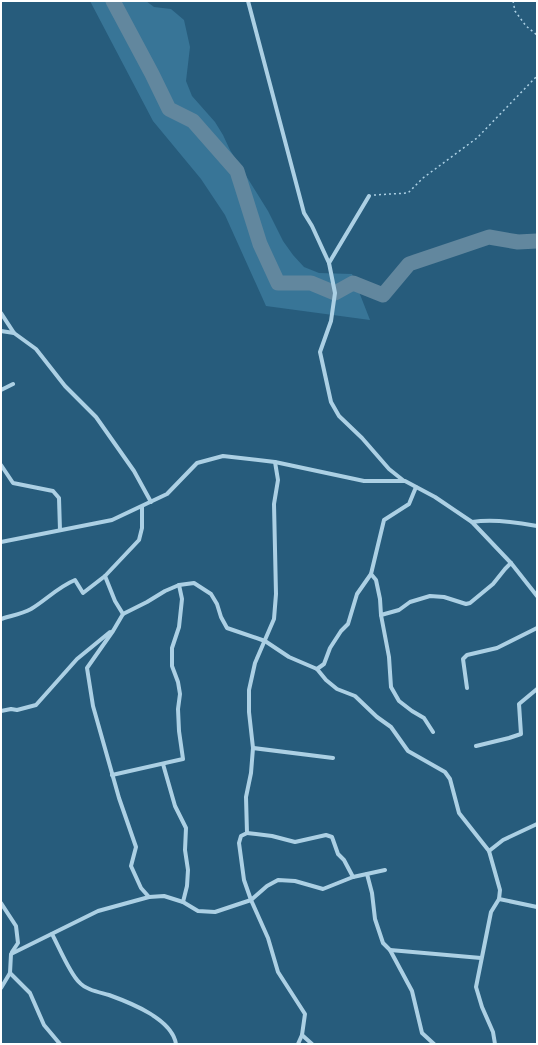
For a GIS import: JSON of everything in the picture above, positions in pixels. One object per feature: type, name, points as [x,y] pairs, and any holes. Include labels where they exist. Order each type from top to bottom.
[{"type":"street","points":[[248,1],[304,213],[312,226],[329,263],[335,293],[331,321],[320,352],[331,402],[339,416],[362,438],[389,469],[405,481],[435,497],[472,522],[511,563],[537,596]]},
{"type":"street","points":[[329,263],[369,196]]},
{"type":"street","points":[[1,313],[14,333],[36,349],[66,386],[96,417],[134,471],[151,502]]},
{"type":"street","points":[[1,331],[14,333]]},
{"type":"street","points":[[1,390],[13,384]]},
{"type":"street","points":[[1,542],[112,520],[167,494],[197,463],[223,456],[275,462],[364,481],[405,481]]},
{"type":"street","points":[[247,833],[246,797],[251,773],[253,748],[249,712],[249,690],[255,663],[274,619],[276,594],[274,504],[278,480],[275,462]]},
{"type":"street","points":[[1,465],[13,483],[53,491],[59,498],[60,530]]},
{"type":"street","points":[[317,669],[324,664],[330,648],[341,631],[348,624],[357,594],[371,574],[384,520],[409,504],[416,487]]},
{"type":"street","points":[[1,619],[28,610],[47,598],[64,584],[75,580],[83,593],[106,576],[139,540],[142,528],[142,507]]},
{"type":"street","points":[[472,522],[517,522],[537,526]]},
{"type":"street","points":[[381,615],[399,610],[410,602],[430,596],[444,597],[466,604],[470,603],[494,584],[511,563]]},
{"type":"street","points":[[371,574],[376,580],[380,599],[381,615],[389,658],[391,687],[399,701],[412,712],[424,718],[433,732]]},
{"type":"street","points":[[106,576],[115,601],[123,614]]},
{"type":"street","points":[[150,897],[141,888],[131,866],[136,847],[119,798],[93,706],[88,668],[123,614],[165,591],[179,585],[194,583],[211,594],[227,628],[265,641],[289,656],[317,669],[326,680],[337,689],[355,696],[377,717],[391,727],[408,751],[445,772],[450,779],[459,813],[489,851],[500,890],[499,898],[492,912],[476,987],[482,1007],[493,1032],[495,1044]]},
{"type":"street","points":[[112,775],[183,759],[179,731],[178,709],[180,694],[178,682],[172,666],[172,648],[179,627],[182,599],[179,585]]},
{"type":"street","points":[[467,688],[463,659],[466,655],[498,648],[537,628]]},
{"type":"street","points":[[1,711],[11,709],[17,710],[36,705],[77,659],[114,629]]},
{"type":"street","points":[[476,746],[521,734],[520,704],[537,689]]},
{"type":"street","points":[[253,748],[333,758]]},
{"type":"street","points":[[163,764],[175,806],[186,828],[185,850],[188,870],[187,886],[182,902]]},
{"type":"street","points":[[489,851],[503,840],[537,824]]},
{"type":"street","points":[[298,1044],[302,1035],[305,1014],[278,972],[268,938],[251,900],[244,880],[239,843],[241,836],[247,833],[272,836],[295,842],[326,835],[332,837],[338,854],[344,860],[353,877]]},
{"type":"street","points":[[11,954],[98,911],[150,897],[164,896],[182,902],[198,910],[215,912],[251,900],[266,886],[278,880],[295,881],[323,889],[353,877],[385,870]]},
{"type":"street","points":[[367,874],[372,893],[375,919],[383,943],[390,950],[412,991],[422,1033],[434,1044]]},
{"type":"street","points":[[499,898],[537,907]]},
{"type":"street","points":[[1,903],[16,926],[18,943],[11,954],[10,973],[1,988]]},
{"type":"street","points":[[52,934],[79,982],[93,991],[110,995],[147,1011],[164,1023],[175,1038],[176,1044]]},
{"type":"street","points":[[390,950],[481,958]]},
{"type":"street","points":[[10,973],[30,993],[44,1025],[60,1044]]},
{"type":"street","points":[[302,1035],[312,1044]]},
{"type":"path","points":[[514,1],[515,10],[526,26],[537,35]]},
{"type":"path","points":[[369,196],[408,193],[423,178],[477,138],[537,76]]},
{"type":"shaded area","points":[[90,1],[146,1],[154,7],[171,9],[184,20],[190,47],[186,81],[192,96],[215,122],[230,150],[268,211],[283,241],[293,255],[304,267],[319,273],[352,274],[370,320],[266,306],[225,215],[201,179],[153,121]]},
{"type":"waterway","points":[[113,1],[169,109],[193,121],[237,171],[260,244],[278,283],[311,283],[335,293],[353,283],[383,295],[409,264],[489,237],[518,242],[537,241]]}]
